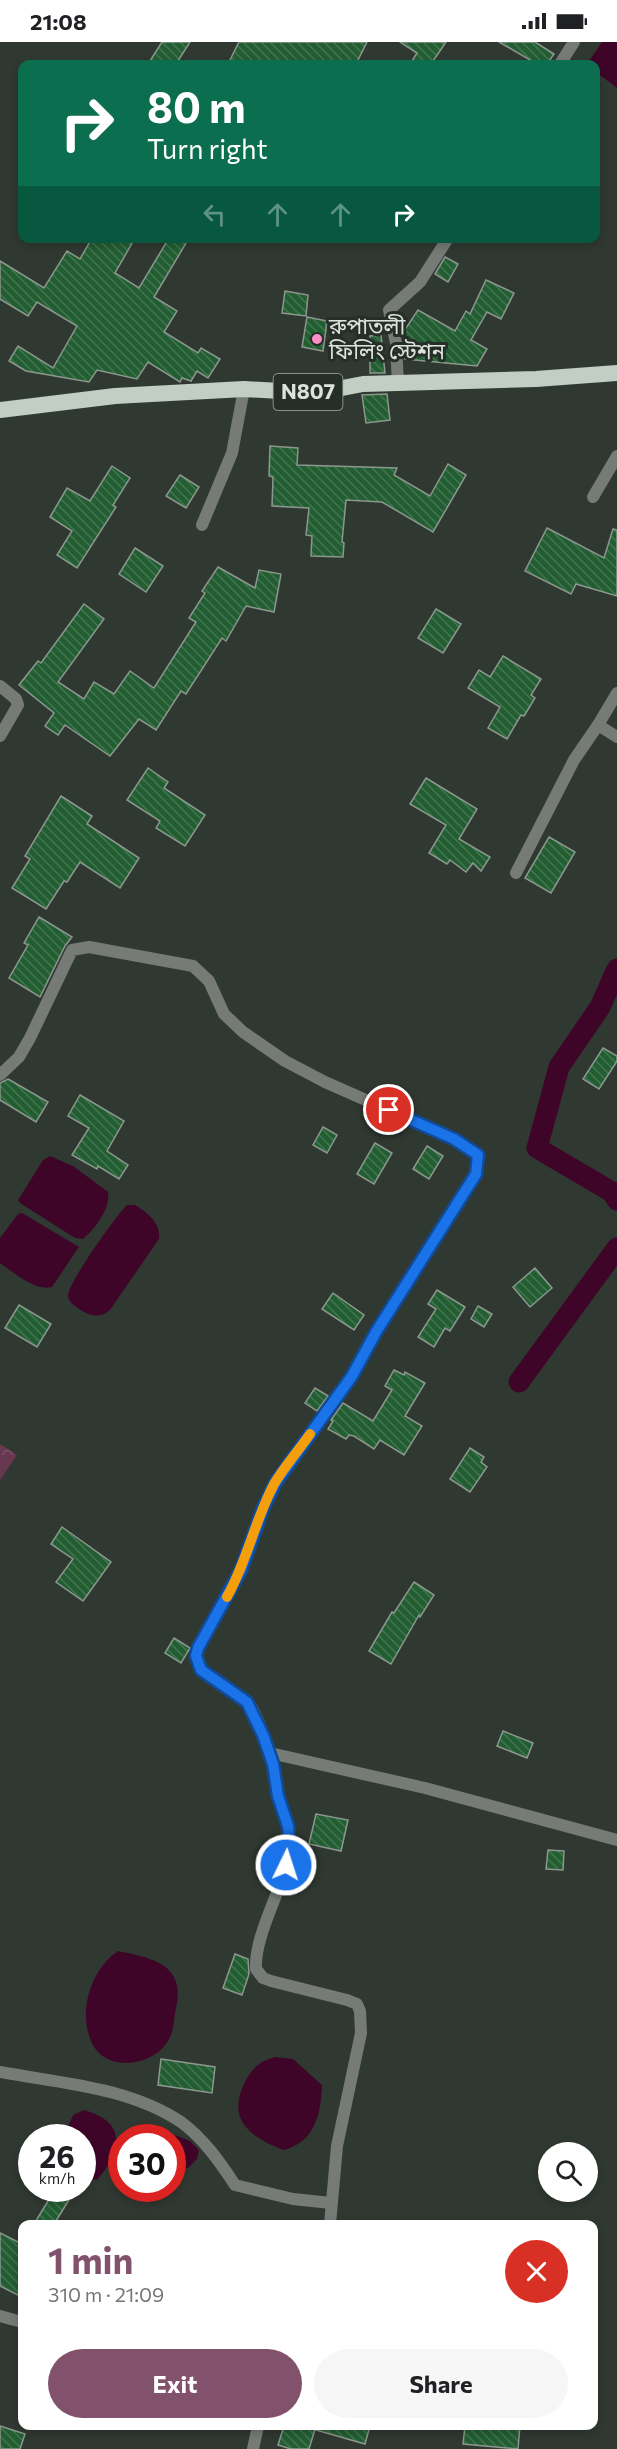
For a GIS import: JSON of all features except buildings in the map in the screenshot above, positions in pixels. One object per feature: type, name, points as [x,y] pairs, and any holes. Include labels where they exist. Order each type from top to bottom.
[{"type":"highway","name":"N807","points":[[0,410],[115,396],[244,389],[316,393],[363,384],[398,385],[617,373]]},
{"type":"street","points":[[563,60],[574,42]]},
{"type":"street","points":[[398,385],[396,343],[388,310],[420,282],[445,243]]},
{"type":"street","points":[[202,525],[232,453],[244,389]]},
{"type":"street","points":[[593,497],[617,456]]},
{"type":"street","points":[[0,686],[16,699],[18,705],[0,736]]},
{"type":"street","points":[[516,873],[574,760],[617,693]]},
{"type":"street","points":[[598,725],[617,737]]},
{"type":"street","points":[[0,1075],[19,1057],[30,1038],[72,950],[89,947],[193,966],[208,981],[224,1014],[243,1032],[285,1061],[325,1082],[454,1139],[478,1155],[476,1174],[376,1332],[352,1376],[276,1482],[264,1506],[241,1570],[198,1648],[196,1656],[201,1670],[250,1706],[270,1753],[278,1796],[288,1826],[290,1852],[259,1948],[256,1969],[260,1975],[271,1981],[357,2004],[360,2011],[361,2032],[337,2146],[330,2220]]},
{"type":"street","points":[[270,1753],[425,1788],[617,1840]]},
{"type":"street","points":[[0,2072],[140,2100],[183,2124],[211,2151],[235,2185],[283,2197],[331,2203]]},
{"type":"street","points":[[0,2316],[18,2321]]},
{"type":"street","points":[[253,2449],[255,2430]]},
{"type":"green space","points":[[0,1444],[17,1455],[0,1480]]},
{"type":"shaded area","points":[[602,42],[617,42],[617,88],[600,75],[600,60],[590,60]]},
{"type":"shaded area","points":[[50,1156],[73,1166],[108,1192],[105,1211],[83,1239],[75,1238],[18,1200],[43,1160]]},
{"type":"shaded area","points":[[127,1205],[135,1205],[152,1219],[158,1228],[159,1239],[110,1310],[101,1315],[87,1314],[70,1301],[68,1296],[70,1290],[93,1250]]},
{"type":"shaded area","points":[[22,1213],[79,1247],[52,1287],[39,1287],[32,1284],[0,1263],[0,1238],[18,1214]]},
{"type":"shaded area","points":[[118,1951],[143,1957],[164,1966],[171,1972],[178,1993],[171,2036],[156,2054],[136,2062],[115,2062],[106,2058],[95,2048],[87,2026],[87,2000],[92,1984],[100,1969]]},
{"type":"shaded area","points":[[276,2057],[293,2059],[322,2085],[318,2116],[309,2134],[294,2146],[283,2150],[251,2133],[240,2117],[238,2107],[240,2095],[251,2073],[261,2063]]},
{"type":"shaded area","points":[[84,2110],[98,2115],[110,2124],[108,2165],[98,2179],[96,2179],[96,2124],[69,2124],[73,2115]]},
{"type":"shaded area","points":[[186,2139],[199,2150],[197,2159],[186,2168]]},
{"type":"waterway","points":[[617,969],[600,1007],[559,1067],[537,1148],[612,1192],[617,1200]]},
{"type":"waterway","points":[[519,1382],[617,1248]]},
{"type":"slow traffic","points":[[227,1597],[241,1570],[264,1506],[276,1482],[310,1434]]},
{"type":"place","name":"রুপাতলী ফিলিং স্টেশন","points":[[317,339]]},
{"type":"route","points":[[286,1865],[290,1852],[288,1826],[278,1796],[270,1753],[263,1735],[247,1702],[205,1674],[197,1665],[196,1656],[198,1648],[241,1570],[264,1506],[276,1482],[352,1376],[376,1332],[476,1174],[478,1155],[454,1139],[389,1110]]}]
